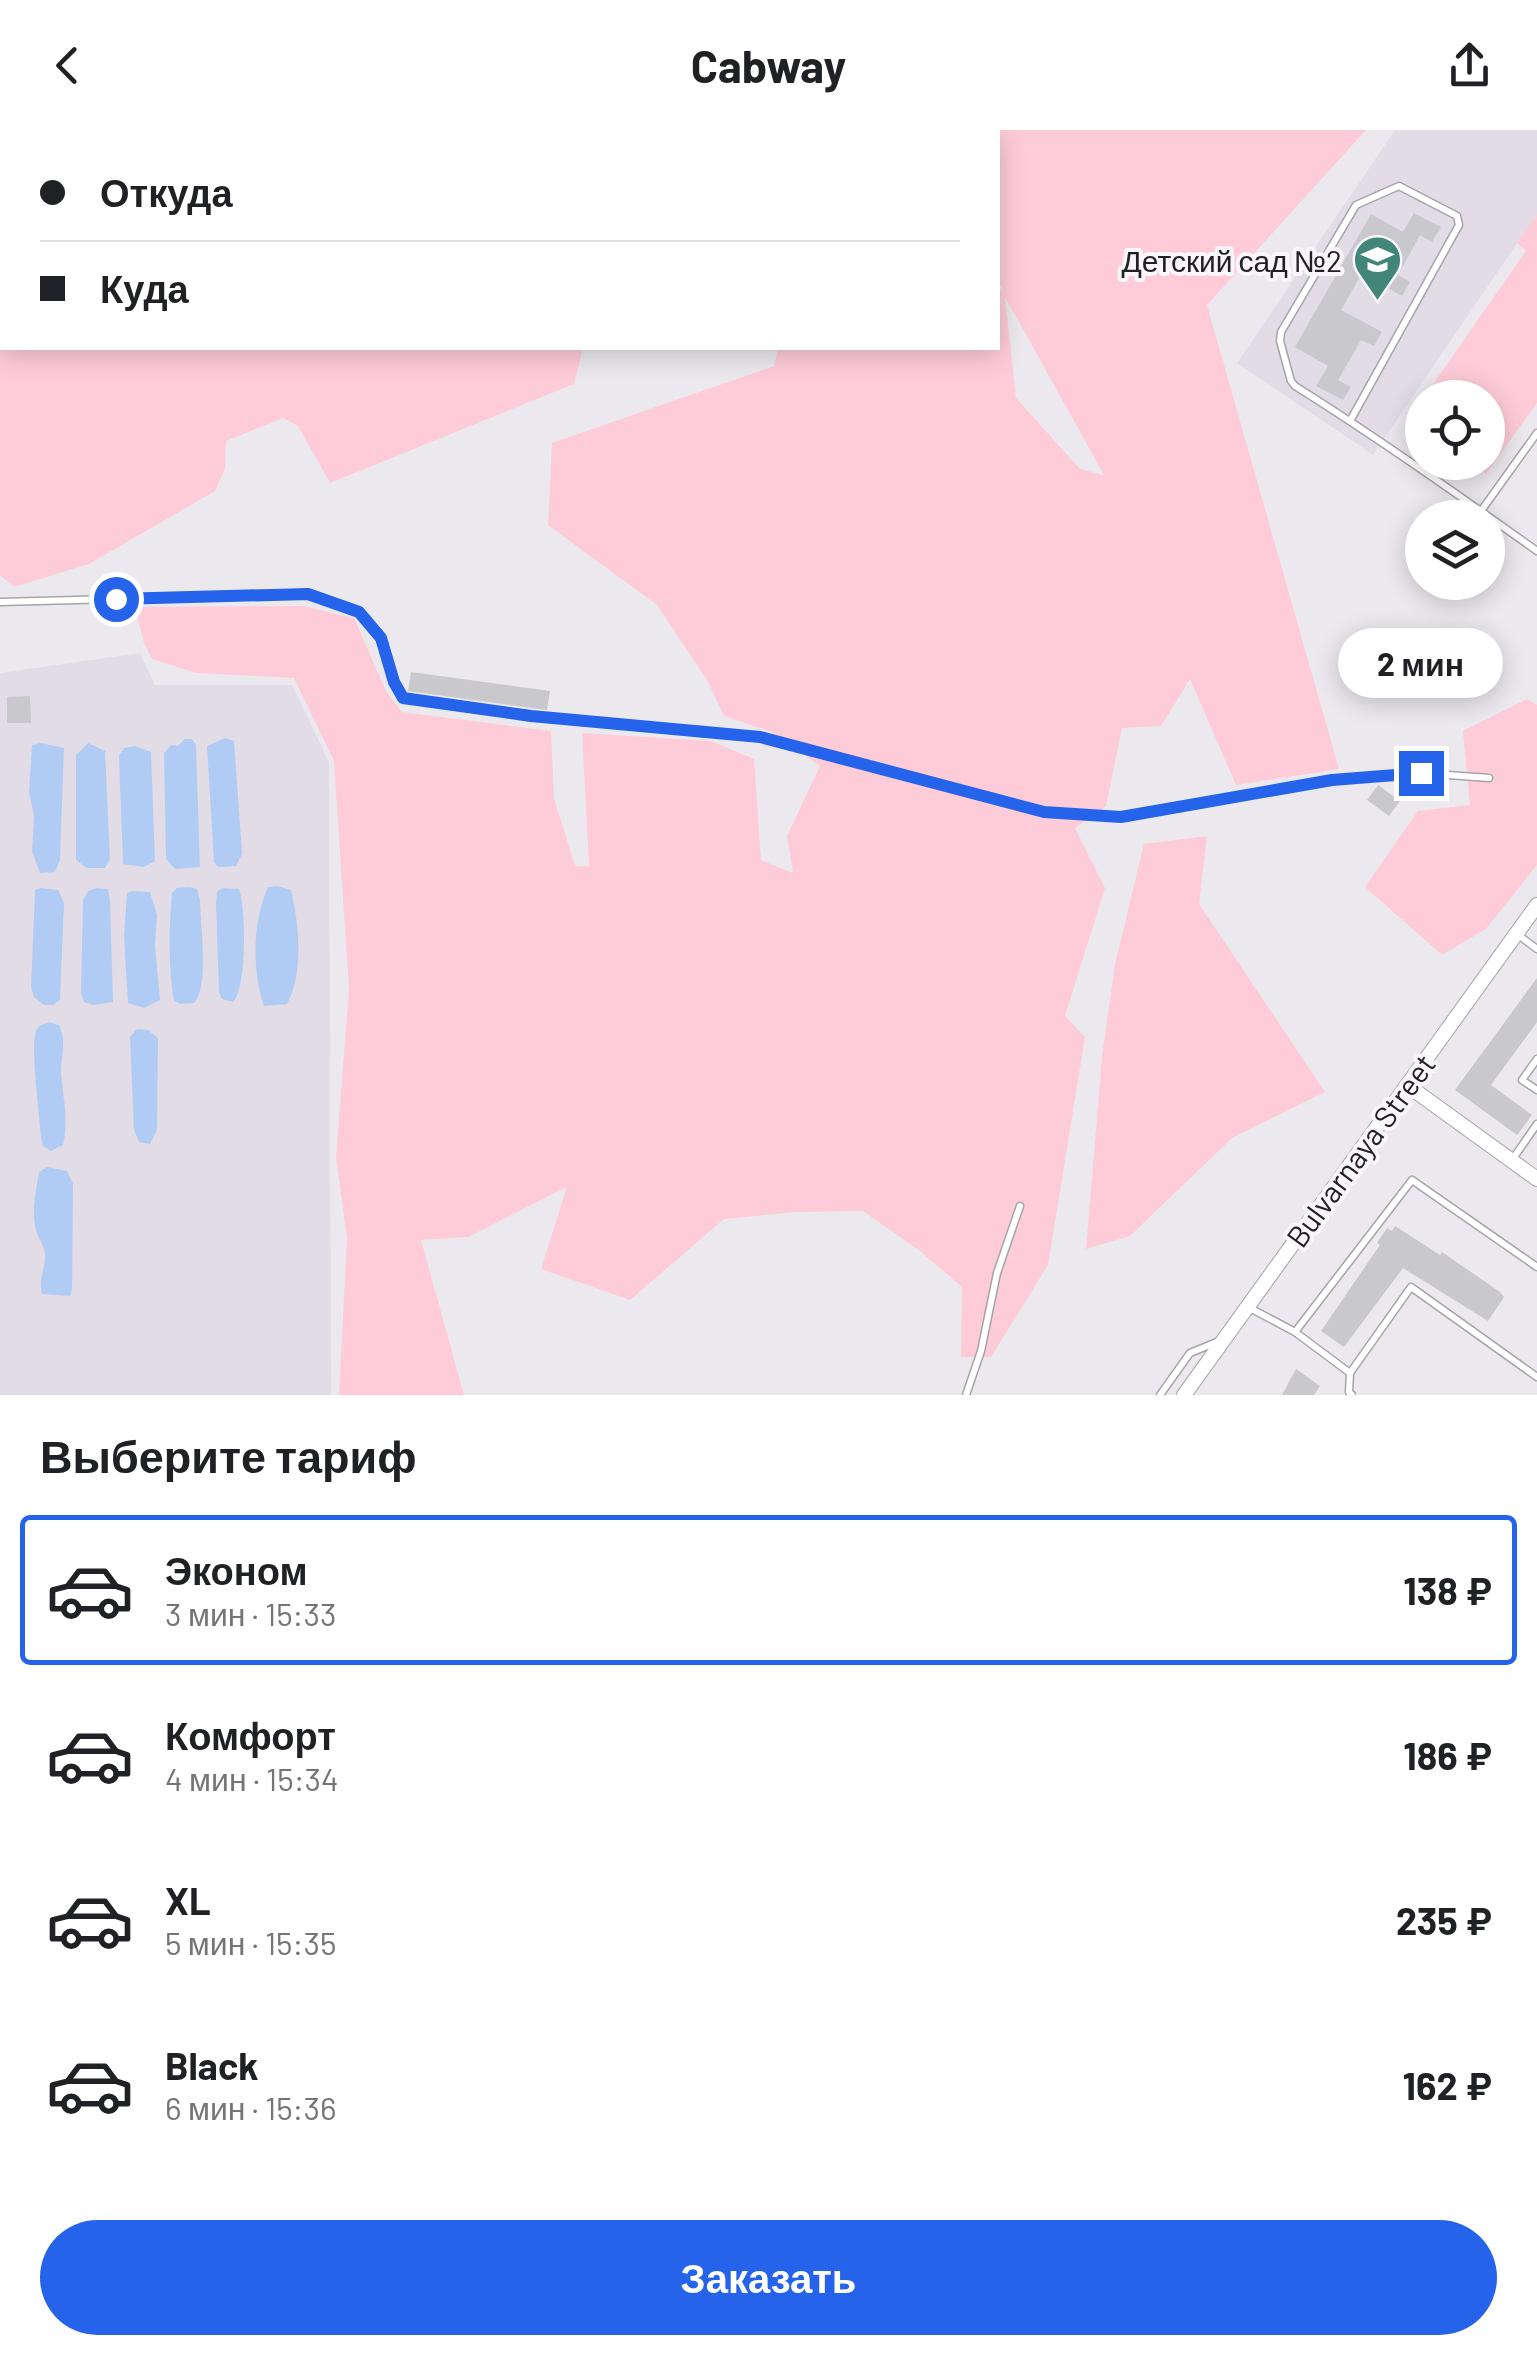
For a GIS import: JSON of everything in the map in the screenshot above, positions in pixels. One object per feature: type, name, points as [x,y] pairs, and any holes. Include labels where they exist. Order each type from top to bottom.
[{"type":"street","name":"Bulvarnaya Street","points":[[1184,1395],[1537,905]]},
{"type":"street","points":[[1407,1086],[1537,1180]]},
{"type":"lane","points":[[1350,421],[1459,224],[1457,216],[1399,186],[1356,205],[1280,337],[1292,384],[1465,500]]},
{"type":"lane","points":[[1489,500],[1537,433]]},
{"type":"lane","points":[[1505,528],[1537,551]]},
{"type":"lane","points":[[0,602],[308,594],[359,612],[381,638],[403,698],[514,714],[760,737],[1044,812],[1121,817],[1332,780],[1421,773],[1490,778]]},
{"type":"lane","points":[[1516,934],[1537,949]]},
{"type":"lane","points":[[1537,1059],[1522,1080],[1537,1090]]},
{"type":"lane","points":[[1511,1161],[1537,1124]]},
{"type":"lane","points":[[1294,1332],[1412,1180],[1537,1267]]},
{"type":"lane","points":[[966,1395],[982,1352],[997,1273],[1020,1206]]},
{"type":"lane","points":[[1352,1395],[1350,1373],[1411,1287],[1537,1377]]},
{"type":"lane","points":[[1248,1307],[1294,1332],[1350,1373]]},
{"type":"lane","points":[[1160,1395],[1190,1353],[1223,1340]]},
{"type":"shaded area","points":[[1000,130],[1366,130],[1207,305],[1339,769],[1236,785],[1190,679],[1161,726],[1122,728],[1106,806],[1075,828],[1105,888],[1065,1016],[1085,1037],[1048,1265],[991,1357],[961,1357],[962,1287],[863,1211],[724,1219],[630,1300],[541,1269],[567,1187],[468,1237],[421,1240],[464,1395],[339,1395],[347,1238],[336,1158],[349,989],[334,761],[294,678],[196,673],[152,659],[135,607],[303,606],[354,618],[386,691],[402,712],[551,731],[554,798],[575,866],[589,866],[582,733],[711,741],[754,759],[761,860],[793,873],[787,836],[820,766],[772,732],[724,716],[707,680],[657,605],[548,525],[552,443],[774,366],[778,350],[1000,350],[1000,288],[1003,291]],"holes":[[[1005,297],[1104,475],[1080,469],[1016,398]]]},
{"type":"shaded area","name":"Детский сад №2","points":[[1395,130],[1537,130],[1537,214],[1424,380],[1405,380],[1405,408],[1373,455],[1237,363]]},
{"type":"shaded area","points":[[1537,214],[1537,403],[1505,448],[1505,380],[1436,380],[1526,251],[1517,243]]},
{"type":"shaded area","points":[[0,350],[582,352],[574,384],[330,483],[298,426],[283,418],[226,441],[225,469],[215,491],[89,564],[14,587],[0,575]]},
{"type":"shaded area","points":[[140,653],[155,685],[292,685],[329,762],[331,1395],[0,1395],[0,673]]},
{"type":"shaded area","points":[[1527,699],[1537,705],[1537,865],[1486,929],[1442,955],[1365,887],[1418,811],[1470,805],[1463,731]]},
{"type":"shaded area","points":[[1207,836],[1199,904],[1325,1092],[1232,1138],[1130,1236],[1086,1249],[1102,1057],[1115,964],[1144,844]]},
{"type":"water","points":[[225,738],[234,741],[242,854],[236,866],[218,867],[214,862],[207,746]]},
{"type":"water","points":[[185,739],[192,739],[196,745],[200,867],[175,869],[166,859],[164,753]]},
{"type":"water","points":[[88,743],[105,751],[110,859],[105,868],[87,868],[76,860],[76,755]]},
{"type":"water","points":[[32,745],[64,748],[60,860],[55,872],[40,873],[32,851],[34,816],[29,792]]},
{"type":"water","points":[[135,746],[151,752],[155,861],[144,867],[123,864],[119,756],[124,748]]},
{"type":"water","points":[[268,887],[291,890],[298,963],[287,1004],[264,1006],[256,962],[257,931]]},
{"type":"water","points":[[177,888],[197,889],[200,900],[202,983],[194,1003],[181,1004],[174,1001],[172,988],[172,893]]},
{"type":"water","points":[[222,888],[239,889],[243,913],[243,965],[233,1002],[222,999],[219,992],[216,903],[217,892]]},
{"type":"water","points":[[108,889],[110,900],[113,1002],[94,1005],[84,1002],[81,993],[83,900],[88,891]]},
{"type":"water","points":[[35,890],[58,890],[64,903],[60,1000],[53,1005],[44,1005],[34,997],[31,987]]},
{"type":"water","points":[[150,892],[157,915],[155,946],[160,1000],[144,1008],[128,1003],[124,936],[127,893]]},
{"type":"water","points":[[49,1022],[59,1025],[63,1037],[61,1073],[66,1118],[63,1145],[51,1151],[43,1146],[41,1137],[34,1051],[36,1031]]},
{"type":"water","points":[[137,1029],[148,1030],[158,1038],[157,1130],[150,1144],[139,1142],[134,1130],[130,1037]]},
{"type":"water","points":[[47,1167],[67,1171],[73,1184],[70,1296],[42,1294],[45,1253],[36,1230],[34,1208],[39,1172]]},
{"type":"building","points":[[1414,213],[1441,227],[1432,242],[1420,235],[1398,275],[1410,282],[1402,296],[1362,273],[1341,310],[1382,332],[1374,346],[1361,340],[1338,380],[1351,387],[1343,400],[1316,386],[1328,366],[1295,347],[1371,214],[1403,232]]},
{"type":"building","points":[[411,672],[550,691],[547,710],[408,691]]},
{"type":"building","points":[[30,696],[31,723],[7,723],[7,697]]},
{"type":"building","points":[[1378,785],[1400,801],[1389,816],[1367,800]]},
{"type":"building","points":[[1537,978],[1537,1022],[1491,1085],[1532,1115],[1517,1135],[1455,1090]]},
{"type":"building","points":[[1395,1226],[1500,1292],[1504,1297],[1488,1321],[1403,1268],[1344,1347],[1321,1331],[1380,1245],[1377,1243],[1387,1228],[1392,1231]]},
{"type":"building","points":[[1296,1369],[1320,1386],[1314,1395],[1282,1395]]},
{"type":"place","name":"Детский сад №2","points":[[1377,302]]},
{"type":"route","points":[[116,599],[308,594],[359,612],[381,638],[403,698],[531,716],[760,737],[1044,812],[1121,817],[1332,780],[1421,773]]}]
